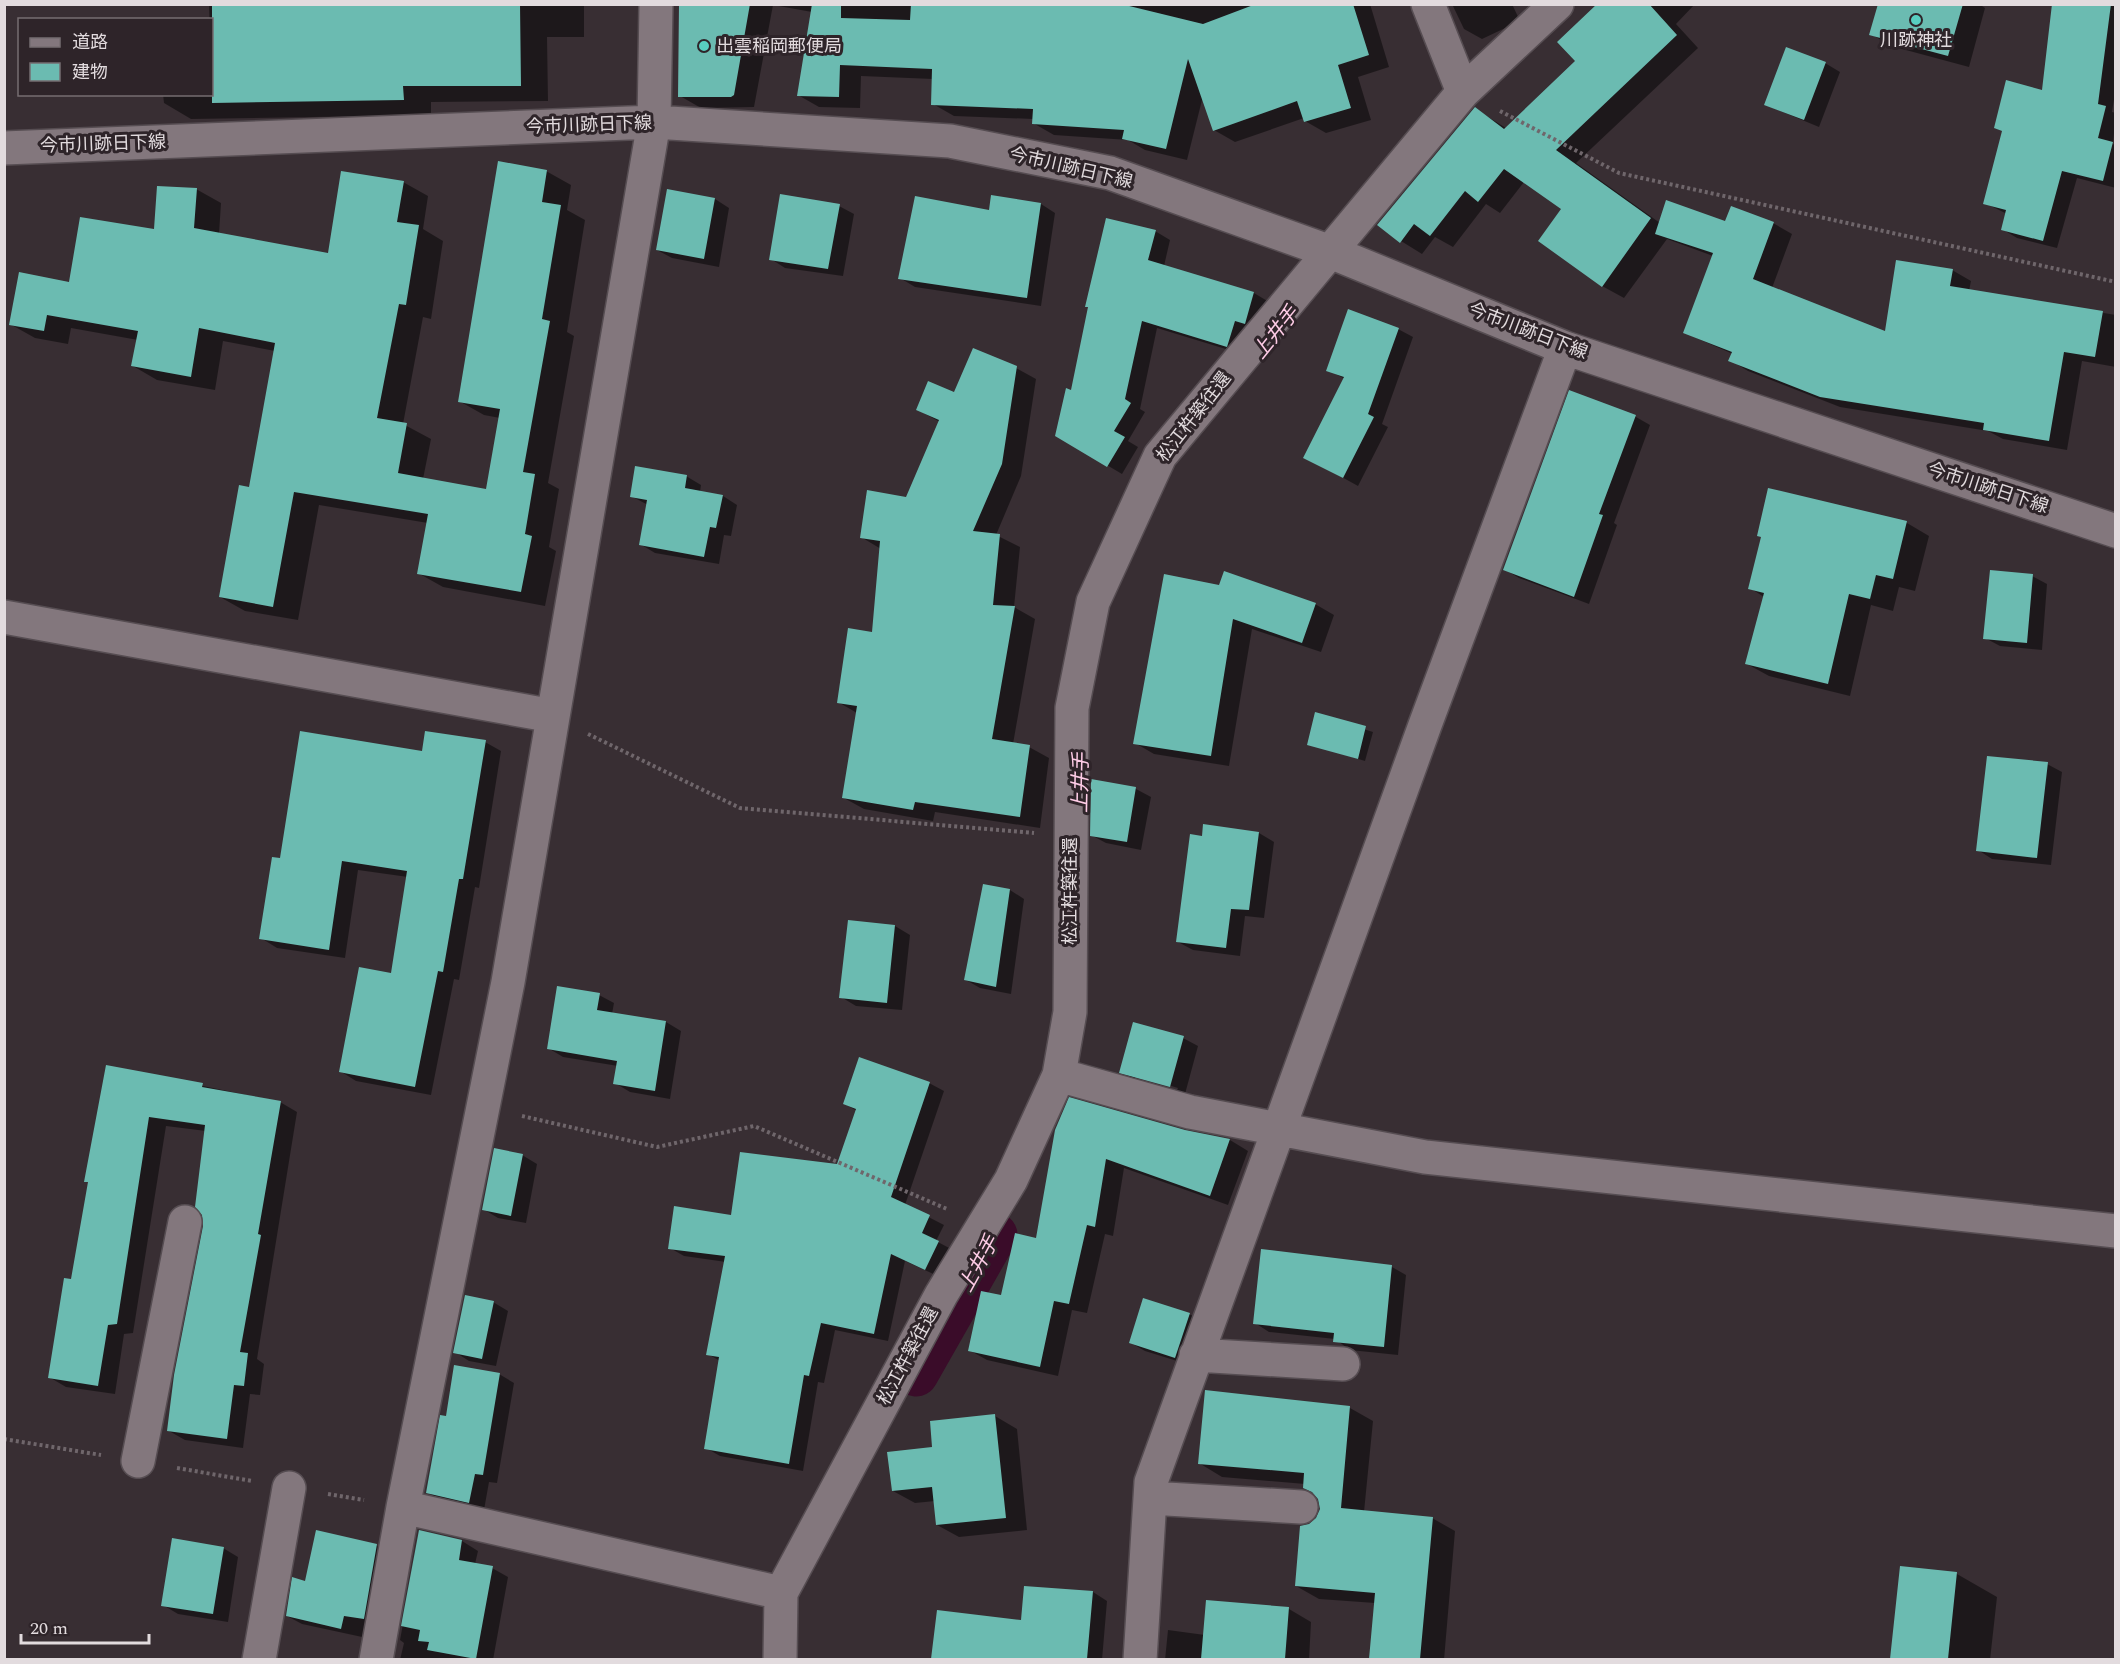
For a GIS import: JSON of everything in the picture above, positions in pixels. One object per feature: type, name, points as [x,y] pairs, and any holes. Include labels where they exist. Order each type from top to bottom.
[{"type":"street","points":[[376,1659],[403,1507],[508,982],[654,122],[656,4]]},
{"type":"street","points":[[1428,4],[1462,92]]},
{"type":"street","name":"松江杵築往還","points":[[780,1659],[781,1593],[935,1306],[1011,1180],[1059,1075],[1070,1012],[1072,708],[1093,602],[1160,456],[1462,92],[1557,4]]},
{"type":"street","name":"今市川跡日下線","points":[[4,148],[654,122],[950,141],[1110,173],[1328,251],[1565,348],[2115,531]]},
{"type":"street","points":[[1140,1659],[1151,1482],[1565,348]]},
{"type":"street","points":[[4,617],[553,716]]},
{"type":"street","points":[[1059,1075],[1190,1112],[1425,1157],[2115,1231]]},
{"type":"street","points":[[138,1461],[185,1222]]},
{"type":"street","points":[[1196,1355],[1343,1364]]},
{"type":"street","points":[[259,1659],[288,1488]]},
{"type":"street","points":[[1150,1498],[1301,1507]]},
{"type":"street","points":[[403,1507],[781,1593]]},
{"type":"path","points":[[1462,92],[1620,173],[2115,282]]},
{"type":"path","points":[[553,716],[740,808],[1070,836]]},
{"type":"path","points":[[483,1107],[657,1147],[754,1126],[983,1224]]},
{"type":"path","points":[[4,1439],[403,1507]]},
{"type":"building","points":[[212,4],[520,4],[521,86],[403,86],[404,100],[212,103]]},
{"type":"building","points":[[679,4],[750,4],[734,95],[731,97],[678,97]]},
{"type":"building","points":[[812,4],[841,4],[841,18],[910,20],[911,4],[1121,4],[1203,24],[1256,4],[1353,4],[1369,55],[1338,65],[1351,108],[1304,122],[1297,101],[1213,131],[1188,59],[1166,149],[1122,139],[1124,130],[1032,124],[1033,109],[931,105],[932,69],[840,65],[839,97],[797,96]]},
{"type":"building","points":[[1597,4],[1649,4],[1677,35],[1556,150],[1651,218],[1602,287],[1538,241],[1561,209],[1504,169],[1478,202],[1465,191],[1430,236],[1414,224],[1400,243],[1377,225],[1475,107],[1504,129],[1575,61],[1557,42]]},
{"type":"building","name":"川跡神社","points":[[1878,4],[1963,4],[1948,56],[1869,35]]},
{"type":"building","points":[[2052,4],[2111,4],[2098,104],[2106,106],[2098,138],[2113,142],[2103,181],[2062,171],[2043,241],[2001,230],[2006,210],[1983,204],[2002,131],[1994,128],[2006,80],[2042,90]]},
{"type":"building","points":[[1786,47],[1826,62],[1804,120],[1764,105]]},
{"type":"building","points":[[498,161],[547,170],[542,202],[561,205],[542,319],[550,321],[523,472],[535,474],[525,534],[532,536],[521,592],[417,574],[428,514],[294,492],[273,607],[219,597],[239,485],[249,487],[275,343],[199,328],[191,377],[131,366],[138,331],[47,315],[44,331],[9,325],[19,272],[69,282],[80,217],[154,229],[157,186],[197,188],[194,228],[328,253],[341,171],[404,181],[397,222],[419,225],[406,305],[399,304],[377,418],[407,423],[398,473],[486,489],[500,409],[458,402]]},
{"type":"building","points":[[667,189],[715,198],[704,259],[656,250]]},
{"type":"building","points":[[780,194],[840,204],[828,269],[769,260]]},
{"type":"building","points":[[991,195],[1041,203],[1027,298],[898,279],[915,196],[989,210]]},
{"type":"building","points":[[1666,200],[1725,221],[1731,206],[1774,222],[1753,279],[1885,331],[1896,260],[1953,269],[1950,286],[2103,311],[2095,357],[2064,352],[2049,441],[1983,430],[1984,423],[1820,397],[1728,361],[1732,352],[1683,333],[1713,253],[1655,234]]},
{"type":"building","points":[[1106,218],[1156,230],[1148,260],[1254,292],[1245,324],[1235,321],[1227,347],[1142,321],[1125,399],[1131,403],[1114,431],[1125,437],[1107,467],[1055,436],[1066,388],[1071,390],[1088,307],[1085,307]]},
{"type":"building","points":[[1348,309],[1399,328],[1368,414],[1374,417],[1343,478],[1303,458],[1344,377],[1326,371]]},
{"type":"building","points":[[973,348],[1017,366],[1002,464],[973,531],[1000,534],[993,605],[1015,606],[992,739],[1030,745],[1020,817],[915,802],[913,810],[842,798],[857,706],[837,703],[848,628],[872,632],[880,541],[860,538],[867,490],[906,497],[939,420],[916,410],[928,381],[954,392]]},
{"type":"building","points":[[1569,390],[1636,415],[1599,514],[1603,515],[1574,597],[1503,570]]},
{"type":"building","points":[[635,466],[687,475],[685,488],[723,495],[716,528],[710,527],[704,557],[639,545],[647,500],[630,497]]},
{"type":"building","points":[[1768,488],[1907,521],[1893,579],[1876,575],[1870,599],[1849,594],[1828,684],[1745,664],[1764,593],[1748,589],[1761,537],[1757,536]]},
{"type":"building","points":[[1990,570],[2033,574],[2027,643],[1983,639]]},
{"type":"building","points":[[1224,571],[1316,603],[1302,643],[1233,619],[1211,756],[1133,744],[1164,574],[1219,585]]},
{"type":"building","points":[[1315,712],[1366,726],[1358,759],[1307,745]]},
{"type":"building","points":[[300,731],[422,751],[425,731],[486,740],[463,879],[459,879],[443,972],[438,971],[415,1087],[339,1072],[359,967],[391,973],[407,871],[342,861],[329,950],[259,939],[272,857],[280,858]]},
{"type":"building","points":[[1987,756],[2048,762],[2037,858],[1976,851]]},
{"type":"building","points":[[1091,779],[1136,787],[1127,842],[1090,836]]},
{"type":"building","points":[[1203,824],[1259,832],[1249,910],[1231,909],[1226,948],[1176,942],[1190,834],[1202,836]]},
{"type":"building","points":[[983,884],[1010,889],[996,987],[964,980]]},
{"type":"building","points":[[848,920],[895,925],[887,1003],[839,998]]},
{"type":"building","points":[[557,986],[600,993],[597,1010],[666,1021],[655,1091],[613,1084],[617,1061],[547,1049]]},
{"type":"building","points":[[1133,1022],[1184,1036],[1170,1087],[1119,1073]]},
{"type":"building","points":[[859,1057],[930,1082],[891,1197],[930,1215],[922,1233],[939,1241],[925,1270],[891,1254],[874,1334],[821,1323],[809,1376],[804,1375],[789,1464],[704,1449],[719,1357],[706,1355],[725,1256],[668,1249],[674,1206],[731,1215],[740,1152],[837,1164],[856,1109],[843,1104]]},
{"type":"building","points":[[106,1065],[203,1083],[202,1087],[281,1101],[258,1234],[261,1235],[240,1352],[248,1353],[244,1386],[234,1385],[227,1439],[167,1431],[174,1375],[203,1226],[202,1215],[195,1207],[205,1125],[149,1117],[117,1324],[108,1325],[98,1386],[48,1378],[64,1278],[71,1279],[88,1182],[84,1182]]},
{"type":"building","points":[[1069,1097],[1185,1130],[1230,1139],[1210,1196],[1106,1159],[1095,1227],[1087,1225],[1069,1304],[1054,1301],[1040,1367],[968,1351],[981,1291],[1001,1295],[1015,1233],[1036,1238],[1055,1130]]},
{"type":"building","points":[[494,1148],[523,1154],[511,1216],[482,1210]]},
{"type":"building","points":[[1261,1249],[1392,1265],[1384,1347],[1333,1342],[1334,1333],[1253,1324]]},
{"type":"building","points":[[465,1295],[494,1301],[482,1359],[453,1353]]},
{"type":"building","points":[[1143,1298],[1190,1313],[1175,1358],[1129,1343]]},
{"type":"building","points":[[454,1365],[500,1373],[483,1475],[475,1474],[469,1503],[426,1493],[440,1415],[446,1416]]},
{"type":"building","points":[[1205,1390],[1350,1406],[1341,1508],[1433,1517],[1420,1659],[1369,1659],[1375,1593],[1295,1586],[1300,1526],[1309,1524],[1316,1518],[1320,1509],[1318,1499],[1312,1492],[1303,1488],[1304,1473],[1198,1464]]},
{"type":"building","points":[[995,1414],[1006,1518],[936,1525],[932,1487],[892,1491],[887,1452],[932,1447],[930,1421]]},
{"type":"building","points":[[316,1530],[377,1544],[364,1619],[344,1616],[341,1629],[286,1616],[292,1577],[305,1581]]},
{"type":"building","points":[[419,1530],[462,1540],[459,1560],[493,1566],[476,1659],[427,1650],[429,1642],[418,1641],[420,1630],[401,1626]]},
{"type":"building","points":[[172,1538],[224,1547],[213,1614],[161,1606]]},
{"type":"building","points":[[1900,1566],[1957,1572],[1948,1659],[1890,1659]]},
{"type":"building","points":[[1024,1586],[1093,1591],[1087,1659],[931,1659],[937,1610],[1021,1620]]},
{"type":"building","points":[[1206,1600],[1289,1607],[1285,1659],[1201,1659]]},
{"type":"waterway","name":"上井手","points":[[916,1374],[995,1235]]},
{"type":"place","name":"川跡神社","points":[[1916,20]]},
{"type":"place","name":"出雲稲岡郵便局","points":[[704,46]]}]
